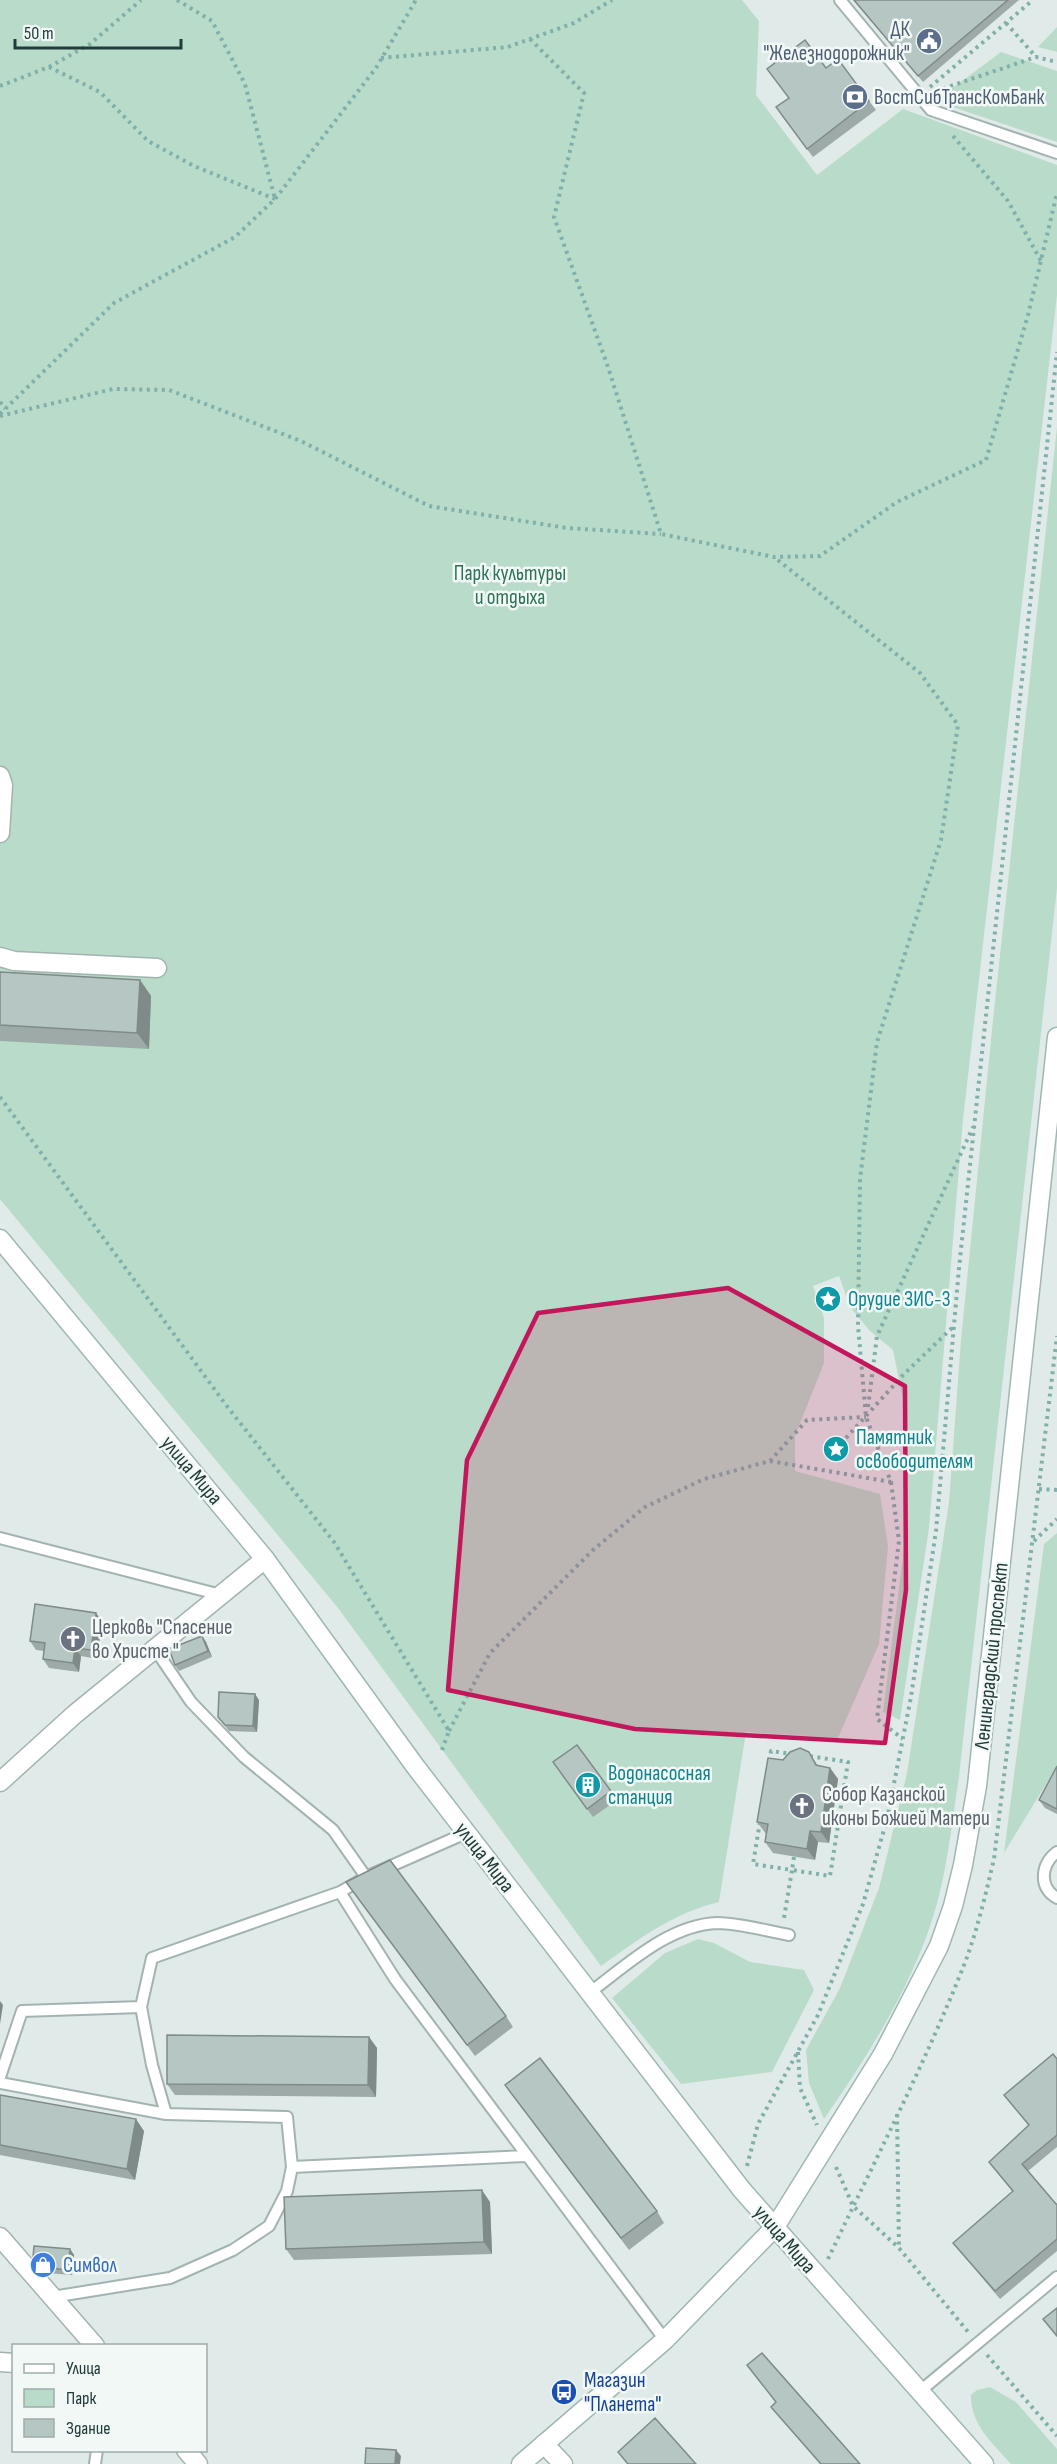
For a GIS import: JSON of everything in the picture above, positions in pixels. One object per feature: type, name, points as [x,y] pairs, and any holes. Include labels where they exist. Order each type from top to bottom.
[{"type":"street","points":[[0,776],[3,785],[0,833]]},
{"type":"street","points":[[0,957],[14,961],[157,968]]},
{"type":"street","name":"Ленинградский проспект","points":[[521,2464],[665,2340],[775,2227],[884,2054],[939,1946],[961,1875],[977,1786],[1057,1037]]},
{"type":"street","name":"улица Мира","points":[[0,1239],[265,1559],[466,1833],[742,2190],[984,2464]]},
{"type":"street","points":[[0,1782],[75,1714],[265,1559]]},
{"type":"street","points":[[0,2237],[92,2344]]},
{"type":"street","points":[[544,2444],[562,2464]]},
{"type":"street","points":[[187,2452],[198,2464]]},
{"type":"lane","points":[[840,0],[931,110],[1057,153]]},
{"type":"lane","points":[[0,1538],[221,1595]]},
{"type":"lane","points":[[155,1649],[191,1702],[244,1757],[333,1830],[366,1877]]},
{"type":"lane","points":[[166,2114],[152,2065],[141,2007],[152,1958],[340,1892],[366,1877],[466,1833]]},
{"type":"lane","points":[[1057,1852],[1046,1864],[1043,1876],[1050,1894],[1057,1898]]},
{"type":"lane","points":[[340,1892],[395,1979],[665,2340]]},
{"type":"lane","points":[[589,1993],[656,1944],[688,1929],[717,1923],[786,1934]]},
{"type":"lane","points":[[0,2077],[22,2011],[141,2007]]},
{"type":"lane","points":[[0,2083],[166,2114],[287,2117],[292,2167],[287,2191],[269,2226],[233,2250],[170,2278],[52,2297]]},
{"type":"lane","points":[[292,2167],[526,2156]]},
{"type":"lane","points":[[919,2392],[1057,2277]]},
{"type":"path","points":[[0,86],[49,67],[90,44],[141,0]]},
{"type":"path","points":[[177,0],[212,21],[245,84],[275,199]]},
{"type":"path","points":[[0,415],[114,303],[235,237],[275,199],[381,58],[416,0]]},
{"type":"path","points":[[381,58],[508,47],[574,23],[612,0]]},
{"type":"path","points":[[921,96],[1033,0]]},
{"type":"path","points":[[1006,22],[1036,57]]},
{"type":"path","points":[[530,39],[584,93],[554,217],[608,367],[661,534]]},
{"type":"path","points":[[921,96],[1036,57],[1057,62]]},
{"type":"path","points":[[49,67],[100,92],[148,141],[194,166],[275,199]]},
{"type":"path","points":[[931,110],[1008,201],[1041,261]]},
{"type":"path","points":[[0,415],[113,389],[169,390],[302,441],[429,506],[567,528],[661,534],[774,557],[820,556],[897,502],[986,460],[1041,261],[1057,193]]},
{"type":"path","points":[[746,2170],[759,2124],[818,2015],[863,1904],[887,1819],[903,1739],[936,1531],[953,1327],[1055,396],[1057,352]]},
{"type":"path","points":[[0,402],[5,409]]},
{"type":"path","points":[[774,557],[920,673],[958,725],[941,840],[878,1042],[860,1179],[858,1326],[866,1417],[891,1482],[899,1541],[877,1719],[903,1739]]},
{"type":"path","points":[[0,1097],[226,1405],[334,1542],[449,1731]]},
{"type":"path","points":[[866,1417],[877,1336],[974,1124]]},
{"type":"path","points":[[846,1438],[904,1374],[953,1327]]},
{"type":"path","points":[[770,1461],[807,1420],[866,1417]]},
{"type":"path","points":[[442,1750],[449,1731],[490,1653],[593,1550],[645,1507],[704,1479],[770,1461],[891,1482]]},
{"type":"path","points":[[1039,1489],[1057,1490]]},
{"type":"path","points":[[1033,1542],[1057,1519]]},
{"type":"path","points":[[770,1762],[771,1751],[793,1754]]},
{"type":"path","points":[[760,1819],[753,1864],[830,1876],[848,1762],[804,1756]]},
{"type":"path","points":[[786,1934],[794,1857]]},
{"type":"path","points":[[897,2114],[899,2248]]},
{"type":"path","points":[[853,2206],[899,2248],[1057,2436]]},
{"type":"highlighted area","points":[[728,1288],[905,1386],[906,1590],[885,1743],[635,1729],[448,1690],[467,1460],[538,1313]]},
{"type":"green space","name":"Парк культуры и отдыха","points":[[0,0],[742,0],[759,21],[756,95],[817,175],[903,109],[1057,165],[1057,295],[963,1120],[929,1528],[900,1720],[883,1712],[905,1542],[904,1404],[893,1350],[869,1330],[850,1307],[839,1276],[813,1286],[824,1318],[824,1363],[795,1436],[795,1471],[880,1494],[888,1546],[879,1644],[838,1738],[746,1732],[719,1902],[671,1920],[601,1966],[338,1608],[0,1199]]},
{"type":"green space","points":[[1057,27],[1057,52],[1038,47]]},
{"type":"green space","points":[[1001,52],[1057,71],[1057,142],[935,101]]},
{"type":"green space","points":[[1057,427],[1057,888],[959,1777],[939,1897],[927,1935],[882,2030],[824,2119],[809,2083],[806,2050],[840,1988],[879,1888],[907,1773],[949,1502],[961,1340],[993,1020]]},
{"type":"green space","points":[[1057,1533],[1057,1766],[1004,1853],[1044,1544]]},
{"type":"green space","points":[[698,1939],[714,1943],[750,1962],[804,1970],[814,1990],[772,2072],[681,2084],[612,1998],[665,1953]]},
{"type":"green space","points":[[990,2387],[1016,2402],[1057,2449],[1057,2464],[1011,2464],[990,2441],[974,2415],[971,2395],[977,2390]]},
{"type":"building","name":"ДК \"Железнодорожник\"","points":[[854,0],[1008,0],[918,76]]},
{"type":"building","points":[[805,40],[826,68],[838,59],[869,101],[807,149],[776,107],[789,98],[767,69]]},
{"type":"building","points":[[0,972],[140,980],[137,1033],[0,1025]]},
{"type":"building","name":"Церковь \"Спасение во Христе \"","points":[[35,1604],[96,1613],[91,1650],[75,1648],[73,1663],[43,1659],[45,1643],[30,1641]]},
{"type":"building","points":[[202,1636],[208,1651],[175,1665],[169,1649]]},
{"type":"building","points":[[219,1692],[255,1694],[253,1726],[225,1725],[218,1717]]},
{"type":"building","name":"Водонасосная станция","points":[[577,1745],[611,1791],[587,1809],[553,1762]]},
{"type":"building","name":"Собор Казанской иконы Божией Матери","points":[[800,1748],[809,1752],[816,1765],[830,1768],[821,1832],[810,1831],[807,1849],[765,1842],[768,1824],[757,1822],[768,1758],[783,1760],[790,1752]]},
{"type":"building","points":[[1057,1766],[1057,1809],[1039,1800]]},
{"type":"building","points":[[390,1860],[506,2016],[467,2045],[346,1882]]},
{"type":"building","points":[[167,2035],[369,2037],[368,2085],[167,2084]]},
{"type":"building","points":[[1053,2054],[1057,2059],[1057,2135],[1022,2164],[1057,2204],[1057,2239],[995,2291],[953,2243],[1013,2191],[989,2162],[1029,2125],[1004,2095]]},
{"type":"building","points":[[540,2058],[657,2211],[621,2238],[505,2085]]},
{"type":"building","points":[[0,2095],[136,2119],[127,2169],[0,2145]]},
{"type":"building","points":[[482,2190],[484,2242],[286,2249],[284,2197]]},
{"type":"building","points":[[34,2246],[70,2249],[68,2270],[42,2267],[33,2257]]},
{"type":"building","points":[[1057,2308],[1057,2336],[1043,2319]]},
{"type":"building","points":[[762,2353],[860,2464],[821,2464],[771,2407],[776,2402],[747,2365]]},
{"type":"building","points":[[655,2418],[696,2464],[628,2464],[618,2452]]},
{"type":"building","points":[[366,2448],[396,2450],[395,2464],[365,2464]]},
{"type":"place","name":"ДК \"Железнодорожник\"","points":[[929,41]]},
{"type":"place","name":"ВостСибТрансКомБанк","points":[[855,97]]},
{"type":"place","name":"Орудие ЗИС-3","points":[[828,1299]]},
{"type":"place","name":"Памятник освободителям","points":[[836,1449]]},
{"type":"place","name":"Церковь \"Спасение во Христе \"","points":[[73,1639]]},
{"type":"place","name":"Водонасосная станция","points":[[588,1785]]},
{"type":"place","name":"Собор Казанской иконы Божией Матери","points":[[802,1806]]},
{"type":"place","name":"Символ","points":[[43,2265]]},
{"type":"place","name":"Магазин \"Планета\"","points":[[564,2392]]}]
